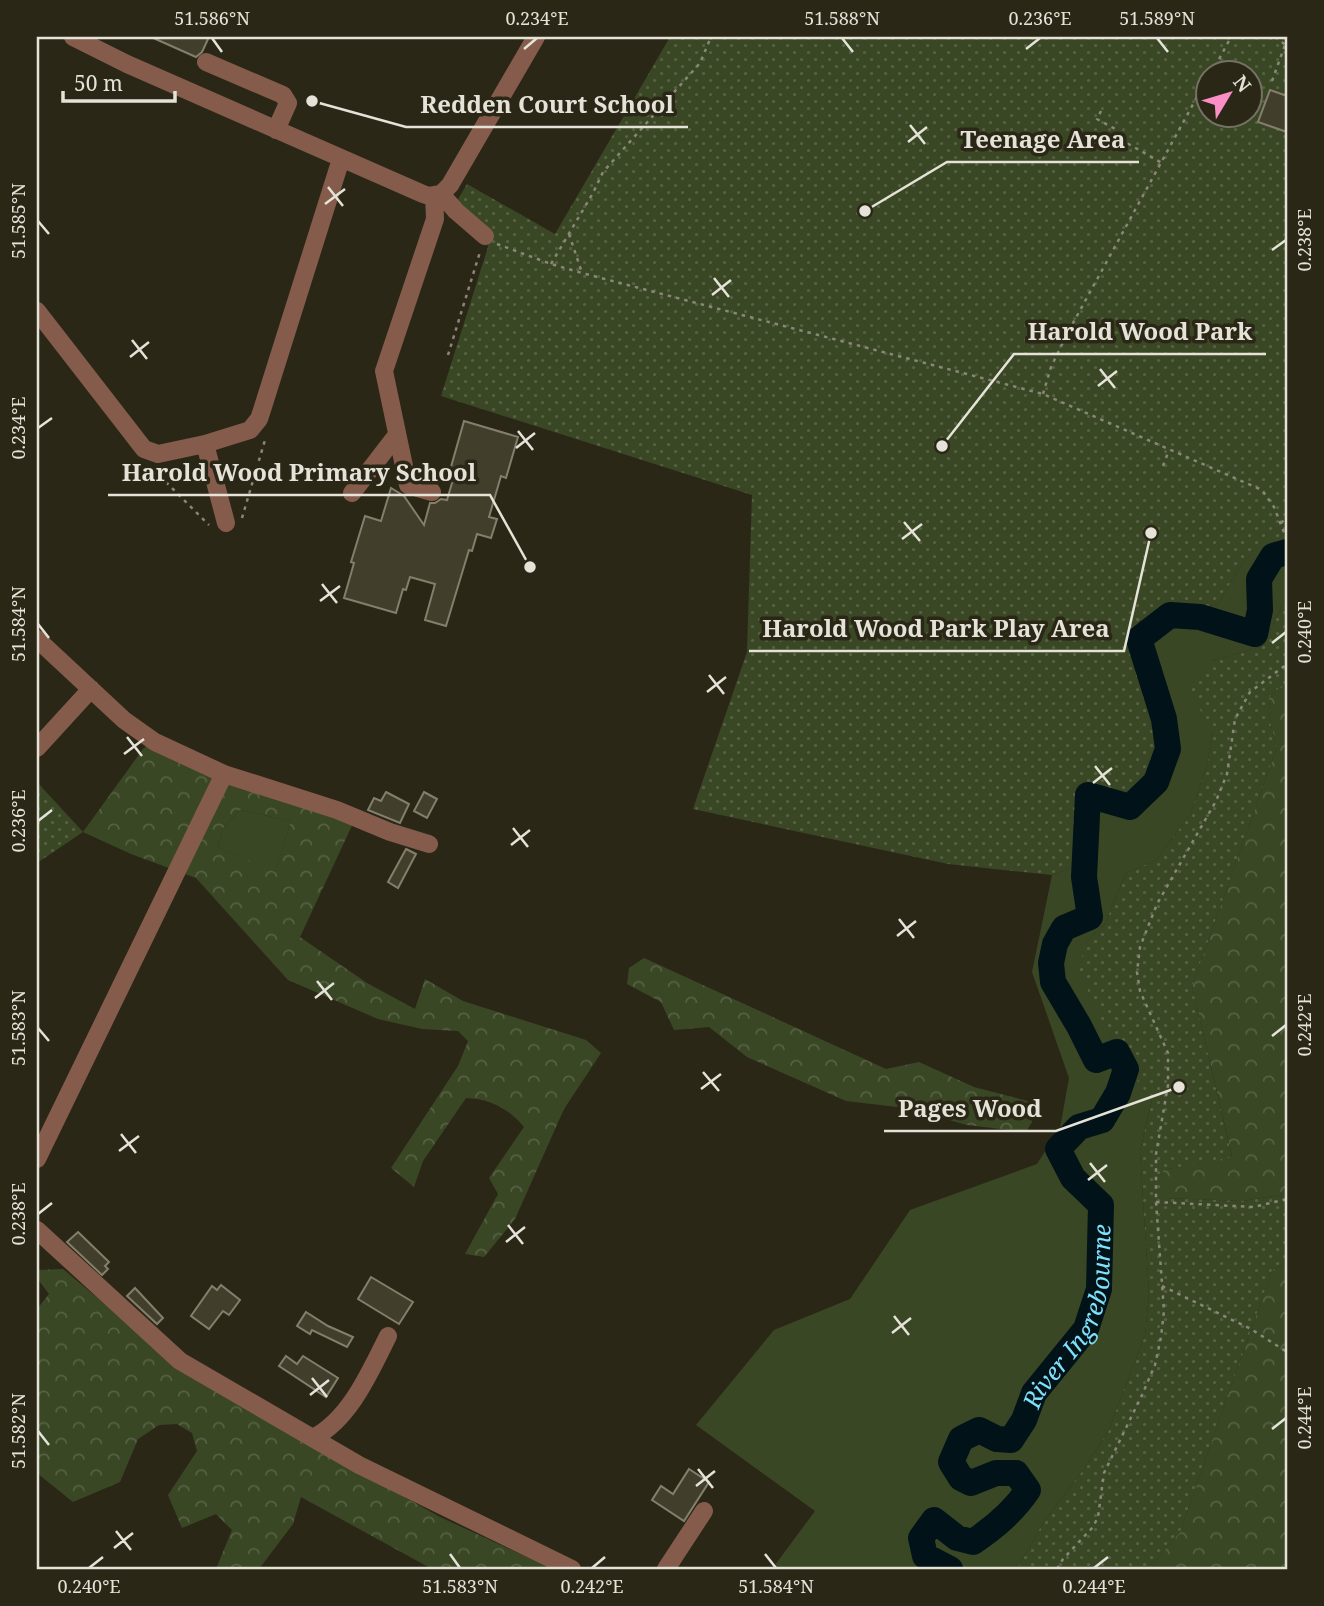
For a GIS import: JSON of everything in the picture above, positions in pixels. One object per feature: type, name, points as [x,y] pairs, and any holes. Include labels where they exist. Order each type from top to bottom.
[{"type":"street","points":[[73,37],[130,56],[276,130],[424,194],[437,194],[450,185],[536,37]]},
{"type":"street","points":[[206,62],[283,95],[288,103],[276,130]]},
{"type":"street","points":[[37,311],[144,449],[158,454],[205,444],[250,430],[259,419],[341,159]]},
{"type":"street","points":[[437,194],[485,236]]},
{"type":"street","points":[[432,492],[408,485],[384,371],[435,219],[437,194]]},
{"type":"street","points":[[352,493],[396,436]]},
{"type":"street","points":[[205,444],[226,523]]},
{"type":"street","points":[[37,639],[124,720],[155,742],[223,774],[337,810],[390,832],[429,844]]},
{"type":"street","points":[[37,748],[91,689]]},
{"type":"street","points":[[37,1159],[223,774]]},
{"type":"street","points":[[37,1230],[180,1361],[359,1465],[572,1569]]},
{"type":"street","points":[[313,1438],[327,1431],[337,1420],[368,1376],[388,1336]]},
{"type":"street","points":[[666,1569],[704,1511]]},
{"type":"path","points":[[551,264],[603,172],[700,63],[711,37]]},
{"type":"path","points":[[1218,60],[1231,37]]},
{"type":"path","points":[[1272,81],[1286,45],[1275,37]]},
{"type":"path","points":[[1043,394],[1051,367],[1067,334],[1194,104]]},
{"type":"path","points":[[1101,111],[1097,119],[1117,130],[1118,138],[1162,163]]},
{"type":"path","points":[[569,234],[582,273]]},
{"type":"path","points":[[448,355],[485,236],[503,247],[582,273],[1043,394],[1262,490],[1270,499],[1287,538]]},
{"type":"path","points":[[1163,466],[1169,450]]},
{"type":"path","points":[[1281,523],[1287,517]]},
{"type":"path","points":[[1057,1569],[1093,1527],[1098,1517],[1104,1473],[1155,1364],[1164,1311],[1156,1202],[1156,1154],[1168,1085],[1168,1054],[1140,991],[1137,972],[1140,947],[1157,904],[1216,801],[1227,774],[1235,719],[1250,692],[1287,664]]},
{"type":"path","points":[[1156,1202],[1254,1207],[1287,1199]]},
{"type":"path","points":[[1162,1286],[1251,1329],[1287,1352]]},
{"type":"green space","points":[[670,37],[1287,37],[1287,561],[1270,530],[1238,570],[1218,604],[1191,610],[1166,608],[1140,621],[1126,645],[1137,668],[1156,661],[1176,736],[1164,783],[1133,812],[1097,807],[1089,861],[1052,875],[948,864],[693,809],[747,652],[752,495],[441,396],[488,247],[482,225],[457,201],[467,184],[555,234]]},
{"type":"green space","points":[[1270,529],[1287,561],[1287,595],[1263,646],[1211,661],[1212,732],[1208,762],[1190,815],[1156,860],[1126,873],[1105,924],[1085,943],[1109,1036],[1131,1055],[1133,1075],[1152,1099],[1140,1151],[1149,1294],[1145,1335],[1108,1432],[1043,1523],[1017,1569],[772,1569],[815,1511],[696,1425],[774,1330],[850,1299],[910,1210],[1037,1164],[1060,1128],[1069,1078],[1032,972],[1052,875],[1089,861],[1097,806],[1155,661],[1137,669],[1126,645],[1140,621],[1166,608],[1191,610],[1218,604],[1238,570]]},
{"type":"green space","points":[[1287,595],[1287,681],[1269,697],[1270,722],[1277,747],[1192,986],[1232,1157],[1163,1170],[1164,1198],[1242,1201],[1287,1194],[1287,1263],[1272,1270],[1180,1532],[1148,1569],[1017,1569],[1043,1523],[1108,1432],[1145,1335],[1149,1294],[1140,1151],[1152,1100],[1133,1075],[1131,1055],[1109,1036],[1079,971],[1085,943],[1105,924],[1126,873],[1156,860],[1190,815],[1208,762],[1212,732],[1189,689],[1211,661],[1263,646]]},
{"type":"green space","points":[[1287,681],[1287,1194],[1242,1201],[1163,1198],[1163,1170],[1232,1156],[1192,986],[1277,747],[1270,722],[1269,697]]},
{"type":"green space","points":[[153,740],[356,817],[300,937],[367,983],[415,1009],[425,979],[463,1001],[586,1040],[601,1053],[564,1109],[515,1219],[484,1257],[465,1254],[498,1194],[489,1178],[524,1127],[518,1120],[498,1106],[483,1100],[466,1098],[423,1161],[414,1187],[391,1168],[458,1066],[468,1041],[458,1031],[422,1029],[378,1019],[288,980],[196,878],[131,854],[83,832],[143,749]],"holes":[[[240,810],[291,821],[275,872],[218,847],[223,828]]]},
{"type":"green space","points":[[37,782],[83,832],[37,863]]},
{"type":"green space","points":[[240,810],[291,821],[275,873],[218,847],[223,828]]},
{"type":"green space","points":[[644,958],[886,1069],[919,1062],[974,1087],[1031,1102],[1032,1122],[1026,1132],[967,1125],[906,1108],[846,1101],[747,1057],[709,1027],[674,1030],[661,1002],[627,984],[629,968]]},
{"type":"green space","points":[[1287,1263],[1287,1569],[1148,1569],[1180,1532],[1272,1270]]},
{"type":"green space","points":[[63,1269],[194,1379],[440,1517],[553,1569],[432,1569],[301,1497],[293,1524],[259,1569],[216,1569],[232,1530],[216,1514],[182,1528],[168,1495],[197,1451],[192,1433],[177,1424],[159,1425],[138,1439],[120,1482],[73,1502],[37,1473],[37,1309],[49,1294],[37,1278],[37,1270]]},
{"type":"building","points":[[151,37],[209,37],[202,52],[196,57]]},
{"type":"building","points":[[1270,90],[1287,96],[1287,132],[1264,124],[1264,106]]},
{"type":"building","points":[[464,421],[518,437],[506,478],[501,476],[489,517],[497,519],[491,538],[477,534],[472,551],[469,550],[446,626],[425,620],[435,584],[410,577],[406,590],[403,589],[396,613],[344,598],[354,563],[351,562],[365,516],[381,521],[391,488],[404,496],[424,525],[430,503],[447,500],[454,476],[449,474]]},
{"type":"building","points":[[386,792],[409,804],[400,823],[368,810],[374,798],[381,801]]},
{"type":"building","points":[[424,792],[437,799],[427,818],[414,811]]},
{"type":"building","points":[[406,849],[416,854],[398,888],[388,882]]},
{"type":"building","points":[[78,1232],[109,1262],[105,1266],[108,1269],[102,1275],[67,1242]]},
{"type":"building","points":[[371,1277],[413,1302],[399,1324],[358,1299]]},
{"type":"building","points":[[221,1285],[240,1300],[229,1315],[223,1311],[209,1329],[191,1316],[212,1286],[217,1290]]},
{"type":"building","points":[[135,1288],[163,1318],[157,1324],[127,1296]]},
{"type":"building","points":[[306,1312],[353,1337],[347,1347],[312,1330],[310,1334],[297,1326]]},
{"type":"building","points":[[286,1356],[297,1364],[303,1356],[338,1378],[326,1397],[279,1366]]},
{"type":"building","points":[[689,1469],[709,1482],[684,1521],[652,1500],[661,1486],[673,1494]]},
{"type":"waterway","name":"River Ingrebourne","points":[[950,1569],[925,1556],[921,1538],[934,1520],[957,1538],[973,1542],[1003,1519],[1028,1490],[1016,1473],[996,1473],[971,1483],[961,1478],[951,1462],[961,1439],[979,1430],[997,1439],[1011,1440],[1024,1420],[1034,1393],[1086,1329],[1099,1289],[1101,1205],[1073,1178],[1058,1149],[1079,1127],[1102,1120],[1118,1093],[1126,1069],[1117,1052],[1096,1060],[1053,982],[1051,963],[1055,944],[1064,928],[1090,917],[1084,877],[1088,795],[1130,807],[1156,782],[1168,749],[1164,719],[1139,639],[1170,615],[1200,617],[1255,634],[1260,610],[1259,579],[1273,556],[1287,552]]},
{"type":"place","name":"Redden Court School","points":[[312,101]]},
{"type":"place","name":"Teenage Area","points":[[865,211]]},
{"type":"place","name":"Harold Wood Park","points":[[942,446]]},
{"type":"place","name":"Harold Wood Park Play Area","points":[[1151,533]]},
{"type":"place","name":"Harold Wood Primary School","points":[[530,567]]},
{"type":"place","name":"Pages Wood","points":[[1179,1087]]}]
